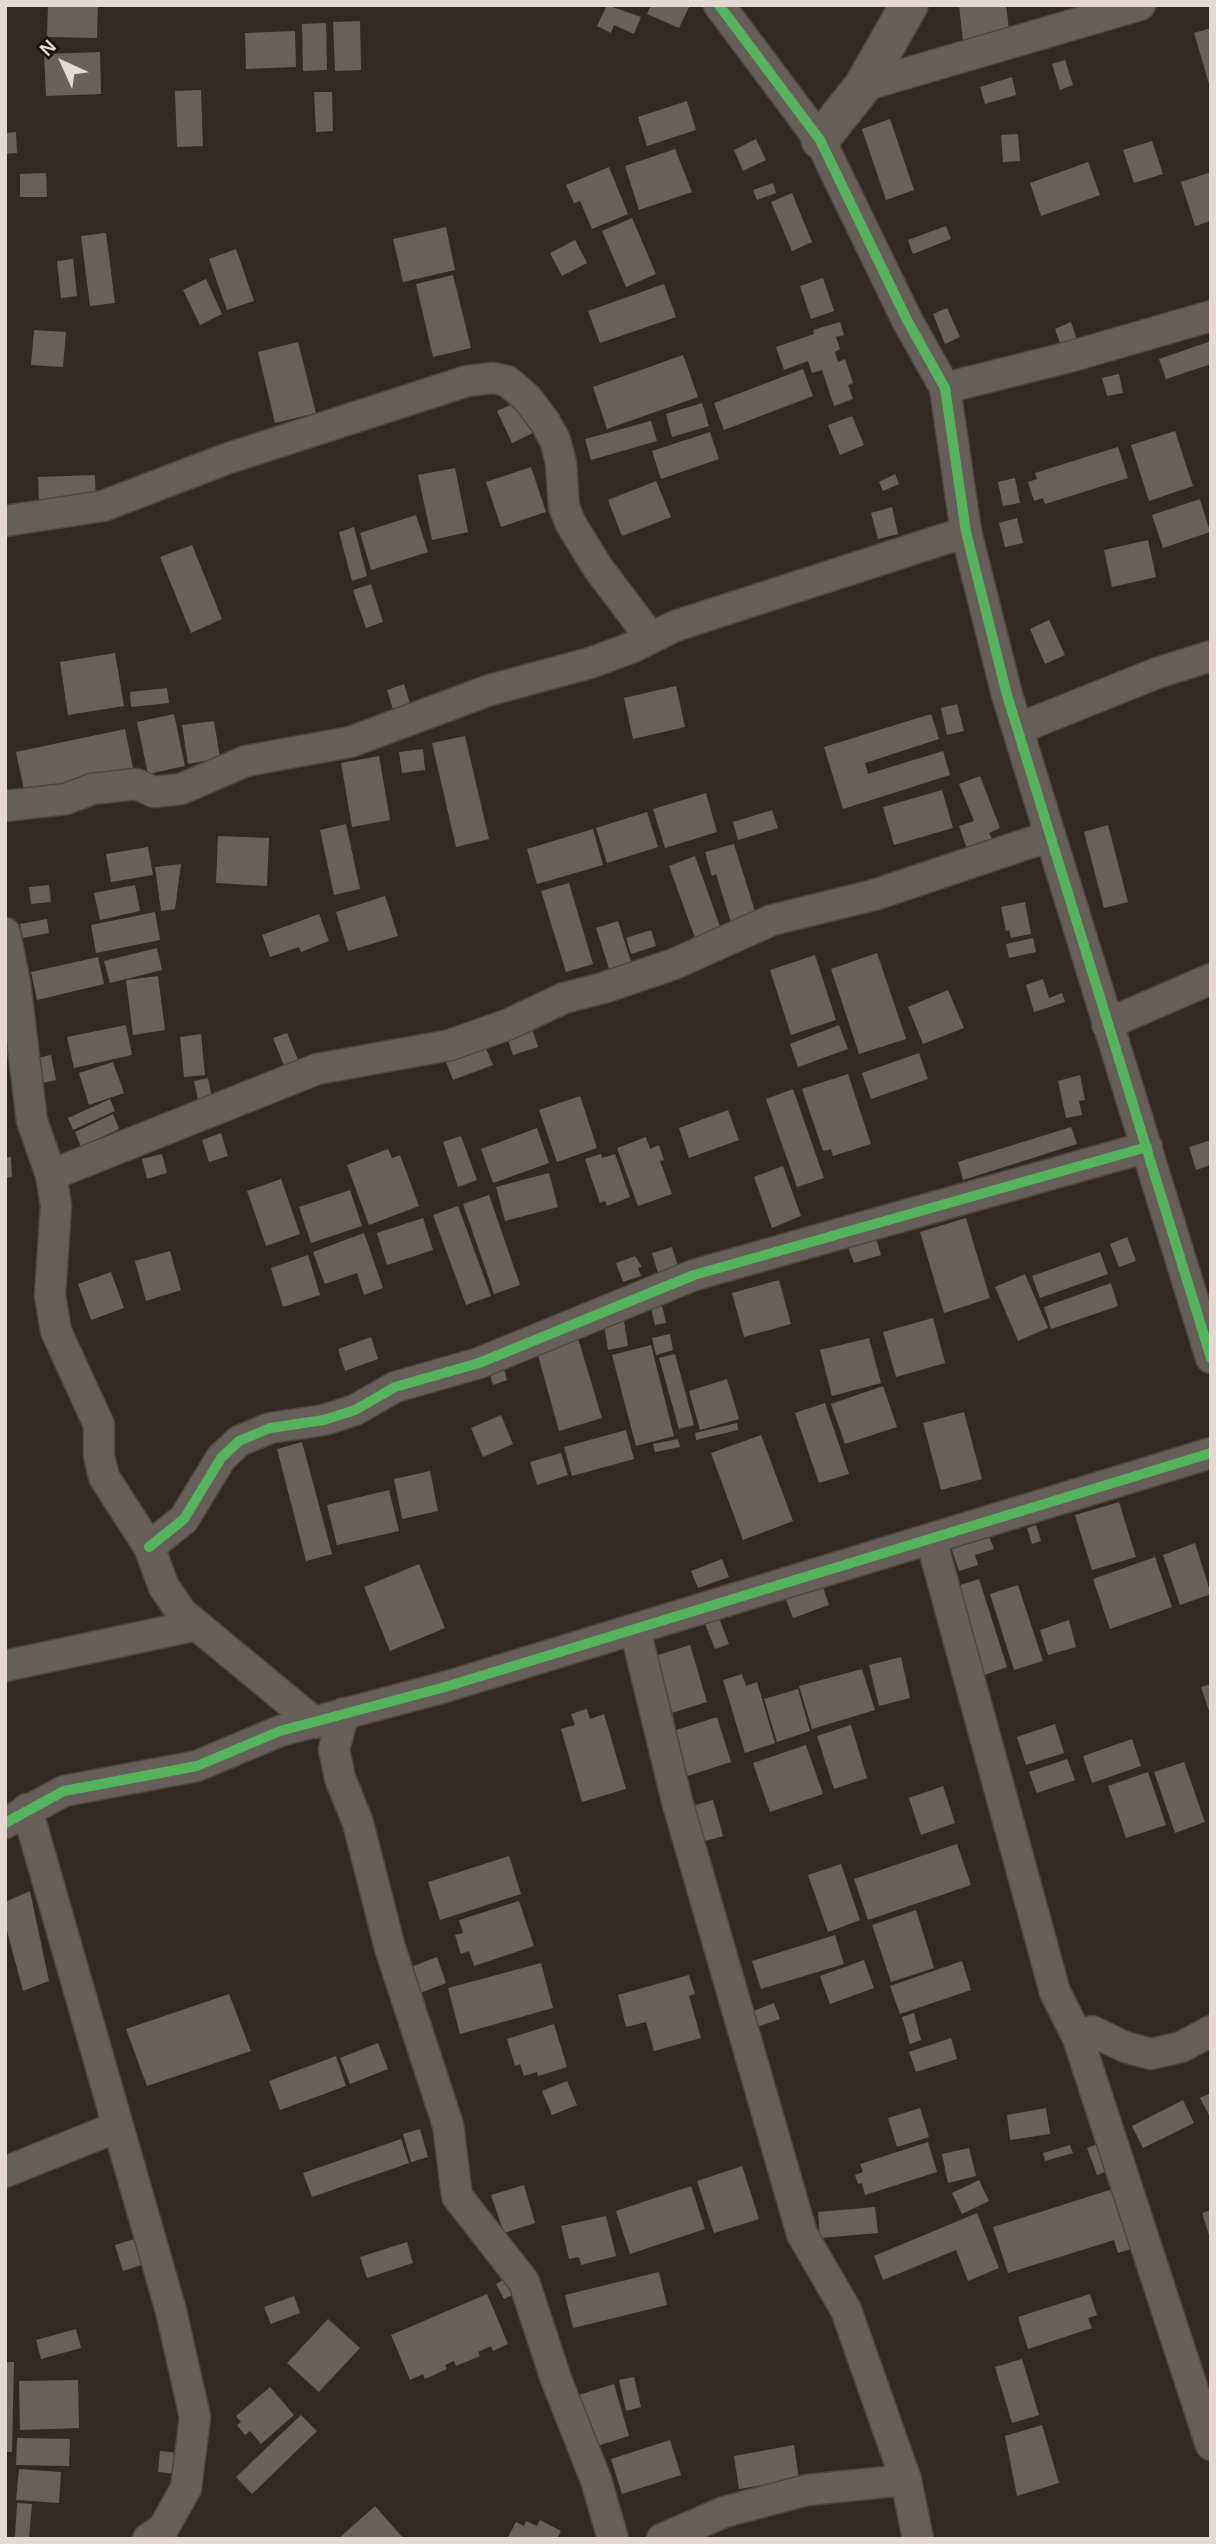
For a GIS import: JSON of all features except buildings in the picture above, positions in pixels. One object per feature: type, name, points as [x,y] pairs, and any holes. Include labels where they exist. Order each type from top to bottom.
[{"type":"street","points":[[719,5],[820,140],[907,320],[945,388],[966,532],[1007,695],[1020,728],[1049,836],[1211,1358]]},
{"type":"street","points":[[820,140],[863,86],[909,5]]},
{"type":"street","points":[[863,86],[1140,5]]},
{"type":"street","points":[[945,388],[1069,357],[1211,316]]},
{"type":"street","points":[[5,521],[103,506],[239,455],[467,381],[493,378],[507,382],[517,390],[545,422],[555,440],[561,463],[564,507],[571,524],[598,568],[651,638]]},
{"type":"street","points":[[5,806],[65,799],[92,789],[136,783],[154,792],[181,789],[246,761],[349,742],[490,690],[590,663],[675,626],[966,532]]},
{"type":"street","points":[[1020,728],[1157,673],[1211,656]]},
{"type":"street","points":[[51,1175],[317,1069],[450,1045],[509,1024],[564,998],[674,964],[772,920],[874,895],[1049,836]]},
{"type":"street","points":[[5,933],[15,983],[32,1121],[51,1175],[56,1206],[50,1294],[56,1331],[99,1424],[99,1456],[104,1477],[149,1547],[164,1587],[182,1613],[315,1723]]},
{"type":"street","points":[[1107,1024],[1211,979]]},
{"type":"street","points":[[149,1547],[184,1519],[221,1458],[239,1441],[270,1428],[324,1420],[355,1410],[395,1387],[479,1363],[694,1275],[1147,1147]]},
{"type":"street","points":[[160,2535],[186,2488],[195,2417],[171,2311],[117,2127],[16,1816],[64,1791],[197,1766],[279,1731],[445,1687],[1211,1453]]},
{"type":"street","points":[[931,1539],[1055,1992],[1077,2038],[1211,2445]]},
{"type":"street","points":[[5,1666],[197,1625]]},
{"type":"street","points":[[635,1629],[677,1801],[802,2234],[845,2310],[906,2480],[918,2539]]},
{"type":"street","points":[[344,1713],[334,1749],[340,1778],[358,1823],[390,1948],[448,2125],[457,2196],[524,2282],[556,2379],[596,2480],[613,2539]]},
{"type":"street","points":[[1077,2038],[1092,2031],[1125,2047],[1152,2054],[1181,2047],[1211,2031]]},
{"type":"street","points":[[5,2172],[117,2127]]},
{"type":"street","points":[[662,2539],[724,2512],[807,2490],[906,2480]]},
{"type":"cycle path","points":[[719,5],[820,140],[907,320],[945,388],[966,532],[1007,695],[1211,1358]]},
{"type":"cycle path","points":[[149,1547],[184,1519],[221,1458],[239,1441],[270,1428],[324,1420],[355,1410],[395,1387],[479,1363],[694,1275],[1147,1147]]},
{"type":"cycle path","points":[[5,1823],[64,1791],[197,1766],[280,1731],[445,1687],[1211,1453]]}]
